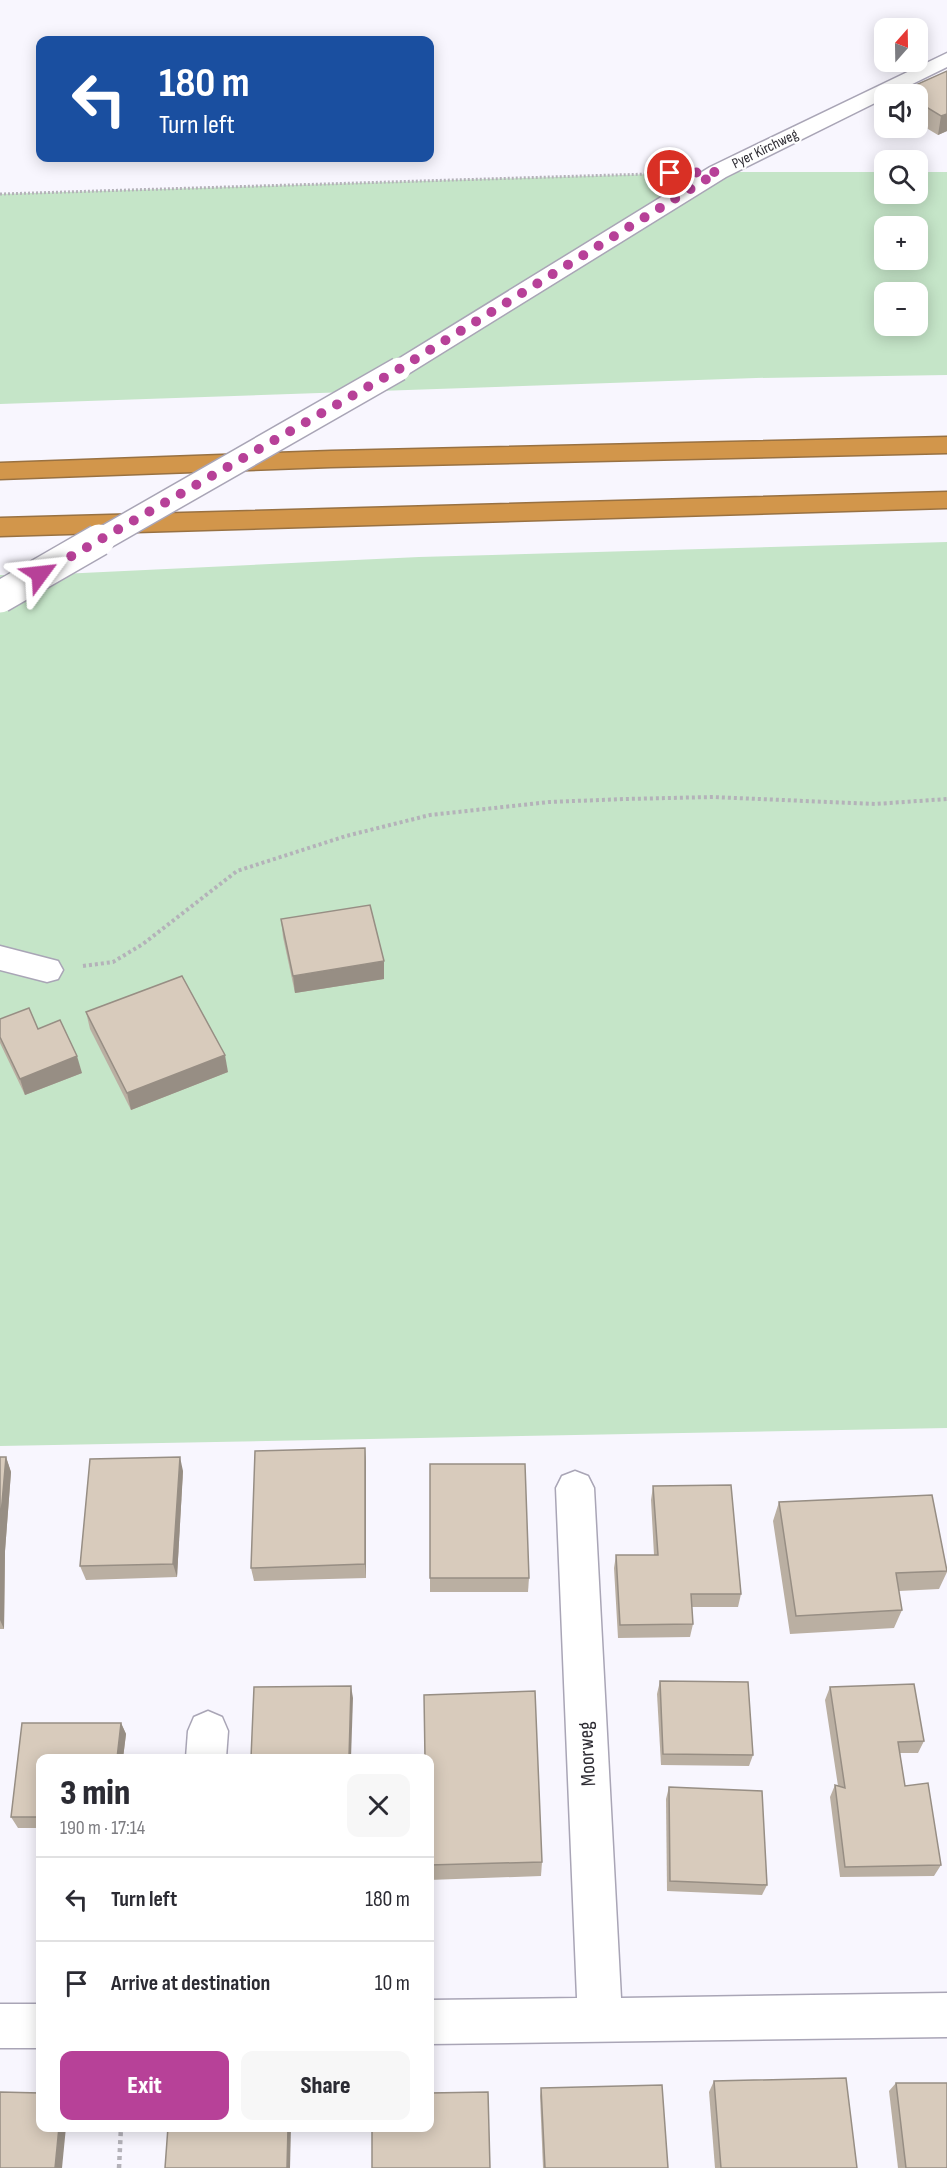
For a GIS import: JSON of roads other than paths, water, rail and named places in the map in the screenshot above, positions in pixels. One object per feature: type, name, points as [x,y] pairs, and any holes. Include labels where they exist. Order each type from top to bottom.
[{"type":"highway","points":[[0,471],[331,459],[947,445]]},
{"type":"highway","points":[[0,527],[366,514],[947,500]]},
{"type":"street","name":"Pyer Kirchweg","points":[[0,597],[399,369],[718,172],[947,59]]},
{"type":"street","points":[[0,958],[47,970]]},
{"type":"street","name":"Moorweg","points":[[574,1488],[600,2020]]},
{"type":"street","points":[[434,2022],[947,2015]]},
{"type":"street","points":[[0,2026],[36,2026]]}]
